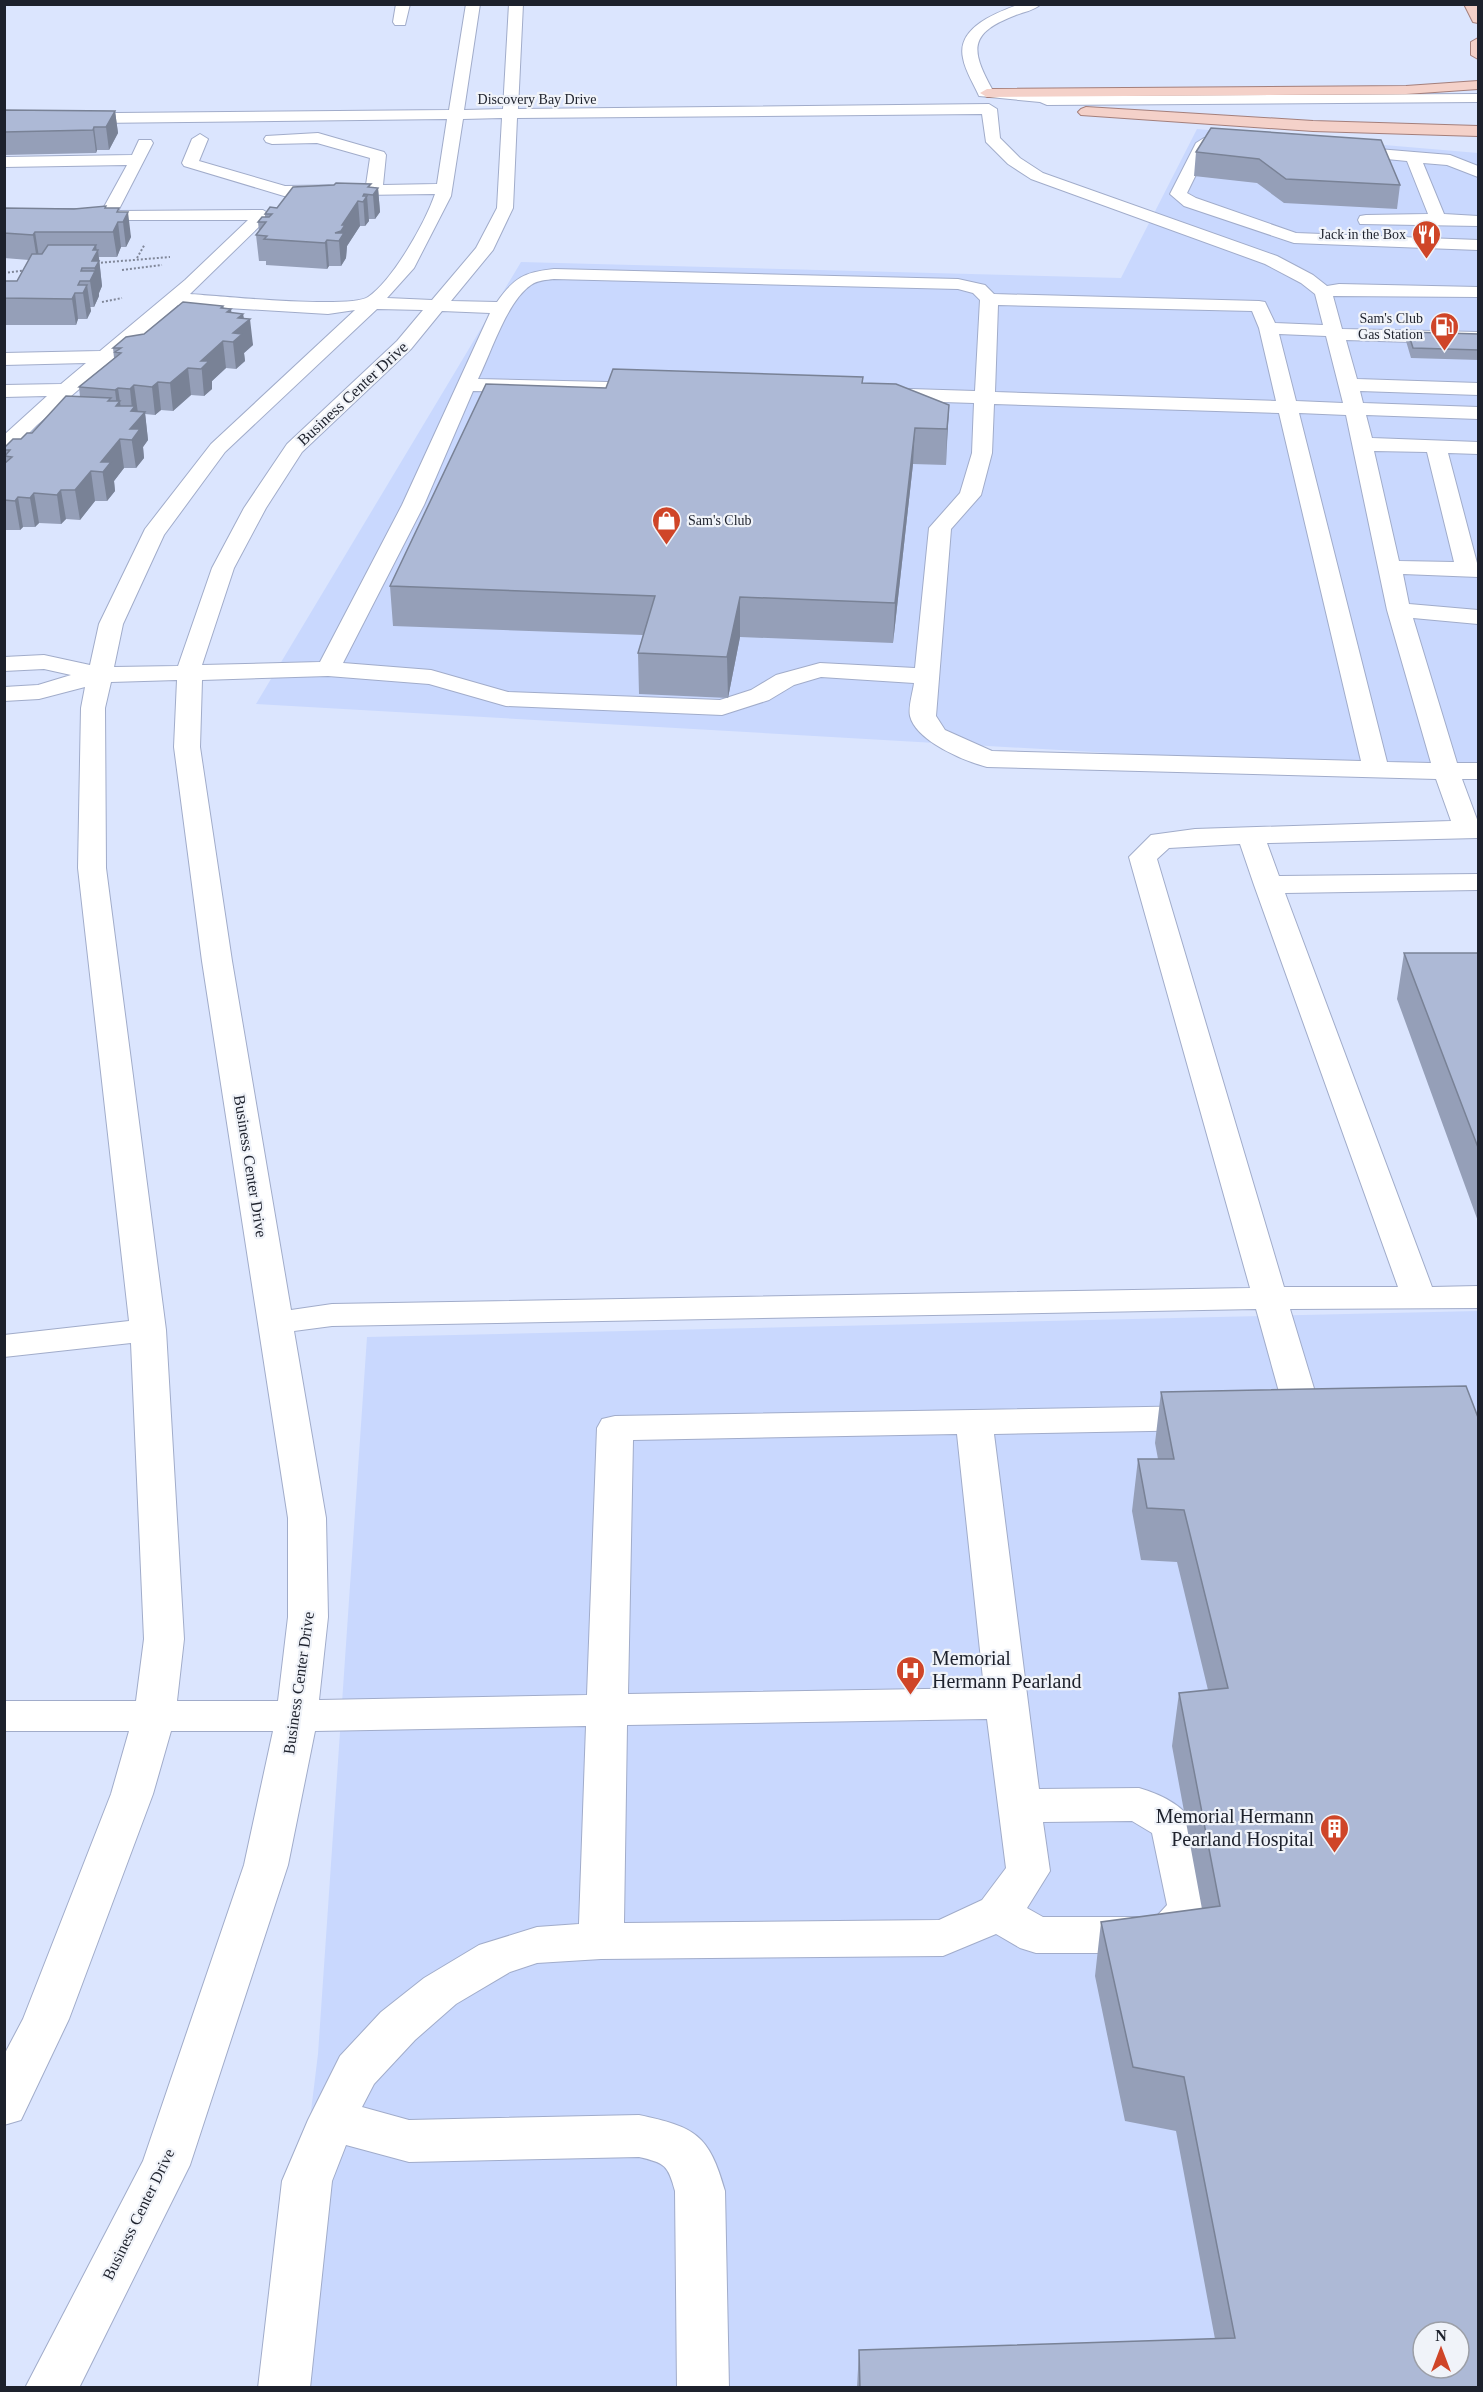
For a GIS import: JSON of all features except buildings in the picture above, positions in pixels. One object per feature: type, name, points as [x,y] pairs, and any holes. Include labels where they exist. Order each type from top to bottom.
[{"type":"main road","points":[[1470,4],[1479,19]]},
{"type":"main road","points":[[1479,42],[1479,55]]},
{"type":"main road","points":[[988,101],[1479,86]]},
{"type":"main road","points":[[988,101],[1057,110],[1313,126],[1479,131]]},
{"type":"street","points":[[400,22],[404,4]]},
{"type":"street","points":[[4,2105],[46,2019],[132,1794],[155,1715],[164,1639],[148,1330],[92,868],[93,708],[111,624],[153,534],[218,448],[405,268],[427,230],[444,189],[473,4]]},
{"type":"street","name":"Business Center Drive","points":[[51,2388],[166,2165],[266,1864],[297,1716],[308,1617],[307,1518],[217,961],[187,747],[190,663],[223,568],[255,508],[294,448],[404,345],[484,250],[506,208],[516,4]]},
{"type":"street","points":[[1035,4],[999,17],[975,35],[969,56],[988,101],[992,139],[1014,161],[1036,176],[1248,251],[1307,279],[1323,292],[1355,409],[1399,610],[1446,771],[1473,829],[1195,837],[1161,841],[1143,856],[1269,1298],[1268,1417]]},
{"type":"street","name":"Discovery Bay Drive","points":[[964,94],[988,101]]},
{"type":"street","name":"Discovery Bay Drive","points":[[4,105],[511,106],[791,96]]},
{"type":"street","points":[[595,113],[728,106],[966,104],[1069,100],[1479,98]]},
{"type":"street","name":"Discovery Bay Drive","points":[[511,106],[595,113],[1069,100]]},
{"type":"street","name":"Discovery Bay Drive","points":[[4,119],[157,117],[458,106]]},
{"type":"street","points":[[4,447],[66,390],[191,284],[263,215],[102,216],[152,140],[157,117]]},
{"type":"street","points":[[259,139],[318,138],[378,155],[374,190]]},
{"type":"street","points":[[179,139],[206,139],[190,163],[284,191],[444,189]]},
{"type":"street","points":[[1248,144],[1204,143],[1178,194],[1190,202],[1294,238],[1479,245]]},
{"type":"street","points":[[1331,151],[1450,160],[1479,172]]},
{"type":"street","points":[[1413,157],[1438,219]]},
{"type":"street","points":[[4,162],[138,160]]},
{"type":"street","points":[[1248,251],[1346,223],[1438,219],[1479,221]]},
{"type":"street","points":[[328,669],[413,505],[502,308],[521,281],[534,275],[958,284],[978,289],[989,299],[1259,306],[1268,328],[1376,769]]},
{"type":"street","points":[[191,284],[345,293],[371,303]]},
{"type":"street","points":[[1323,292],[1339,289],[1479,292]]},
{"type":"street","points":[[174,299],[328,308],[371,303],[502,308]]},
{"type":"street","points":[[989,299],[982,453],[970,495],[939,528],[923,716],[936,735],[987,759],[1479,771]]},
{"type":"street","points":[[1268,328],[1479,338]]},
{"type":"street","points":[[4,359],[105,357]]},
{"type":"street","points":[[466,385],[674,389]]},
{"type":"street","points":[[1348,385],[1479,389]]},
{"type":"street","points":[[4,391],[66,390]]},
{"type":"street","points":[[864,393],[1479,413]]},
{"type":"street","points":[[1363,444],[1479,448]]},
{"type":"street","points":[[1389,567],[1473,570],[1436,447]]},
{"type":"street","points":[[1399,610],[1479,616]]},
{"type":"street","points":[[4,664],[44,662],[100,675]]},
{"type":"street","points":[[4,694],[39,692],[100,675],[328,669],[431,677],[506,699],[722,708],[760,695],[785,680],[820,670],[927,676]]},
{"type":"street","points":[[1250,835],[1419,1298]]},
{"type":"street","points":[[1268,885],[1479,882]]},
{"type":"street","points":[[277,1323],[344,1314],[1269,1298],[1479,1297]]},
{"type":"street","points":[[4,1346],[148,1330]]},
{"type":"street","points":[[601,1941],[615,1428],[1350,1417]]},
{"type":"street","points":[[284,2388],[307,2181],[332,2120],[357,2070],[398,2026],[440,1991],[495,1958],[537,1945],[601,1941],[943,1938],[998,1913],[1028,1871],[974,1422]]},
{"type":"street","points":[[4,1716],[297,1716],[1006,1703]]},
{"type":"street","points":[[998,1913],[1036,1935],[1167,1935],[1190,1910],[1172,1824],[1139,1804],[1019,1806]]},
{"type":"street","points":[[332,2120],[409,2141],[639,2136],[675,2143],[694,2165],[700,2191],[703,2388]]},
{"type":"path","points":[[90,265],[109,260],[156,257],[220,258]]},
{"type":"path","points":[[122,270],[169,265]]},
{"type":"path","points":[[4,273],[30,270]]},
{"type":"shaded area","points":[[1197,129],[1478,153],[1478,774],[256,704],[521,262],[1121,278]]},
{"type":"shaded area","name":"Memorial Hermann Pearland","points":[[1478,1311],[1478,2387],[277,2388],[318,2054],[367,1337]]},
{"type":"place","name":"Jack in the Box","points":[[1427,260]]},
{"type":"place","name":"Sam's Club Gas Station","points":[[1444,352]]},
{"type":"place","name":"Sam's Club","points":[[667,546]]},
{"type":"place","name":"Memorial Hermann Pearland","points":[[911,1696]]},
{"type":"place","name":"Memorial Hermann Pearland Hospital","points":[[1335,1854]]}]
